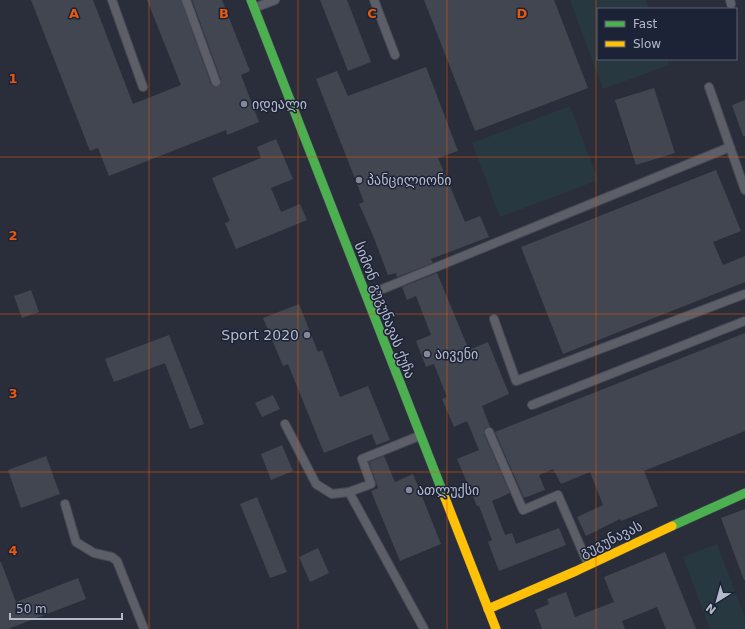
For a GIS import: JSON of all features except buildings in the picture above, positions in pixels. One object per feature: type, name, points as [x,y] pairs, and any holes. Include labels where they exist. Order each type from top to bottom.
[{"type":"main road","name":"სიმონ გუგუნავას ქუჩა","points":[[252,4],[419,436],[496,629]]},
{"type":"main road","name":"გუგუნავას","points":[[488,609],[745,493]]},
{"type":"lane","points":[[112,0],[143,87]]},
{"type":"lane","points":[[186,0],[216,82]]},
{"type":"lane","points":[[252,4],[275,0]]},
{"type":"lane","points":[[374,0],[395,55]]},
{"type":"lane","points":[[709,87],[745,190]]},
{"type":"lane","points":[[365,296],[730,147]]},
{"type":"lane","points":[[494,319],[516,381],[745,294]]},
{"type":"lane","points":[[532,406],[745,320]]},
{"type":"lane","points":[[285,424],[316,484],[332,494],[349,492],[371,484],[362,459],[419,436]]},
{"type":"lane","points":[[489,432],[523,510],[558,495],[588,565]]},
{"type":"lane","points":[[349,492],[424,629]]},
{"type":"lane","points":[[65,504],[76,542],[94,553],[112,557],[117,561],[144,629]]},
{"type":"shaded area","points":[[570,0],[645,0],[649,8],[597,8],[597,60],[667,60],[669,65],[603,89]]},
{"type":"shaded area","points":[[570,106],[598,180],[500,217],[472,143]]},
{"type":"shaded area","points":[[717,544],[745,618],[745,629],[710,629],[683,557]]},
{"type":"traffic: fast","points":[[251,0],[445,498]]},
{"type":"traffic: fast","points":[[672,526],[745,493]]},
{"type":"traffic: slow","points":[[445,498],[496,629]]},
{"type":"traffic: slow","points":[[488,609],[576,571],[672,526]]},
{"type":"place","name":"იდეალი","points":[[244,104]]},
{"type":"place","name":"პანცილიონი","points":[[359,180]]},
{"type":"place","name":"Sport 2020","points":[[307,335]]},
{"type":"place","name":"აივენი","points":[[427,354]]},
{"type":"place","name":"ათლუქსი","points":[[409,490]]}]
